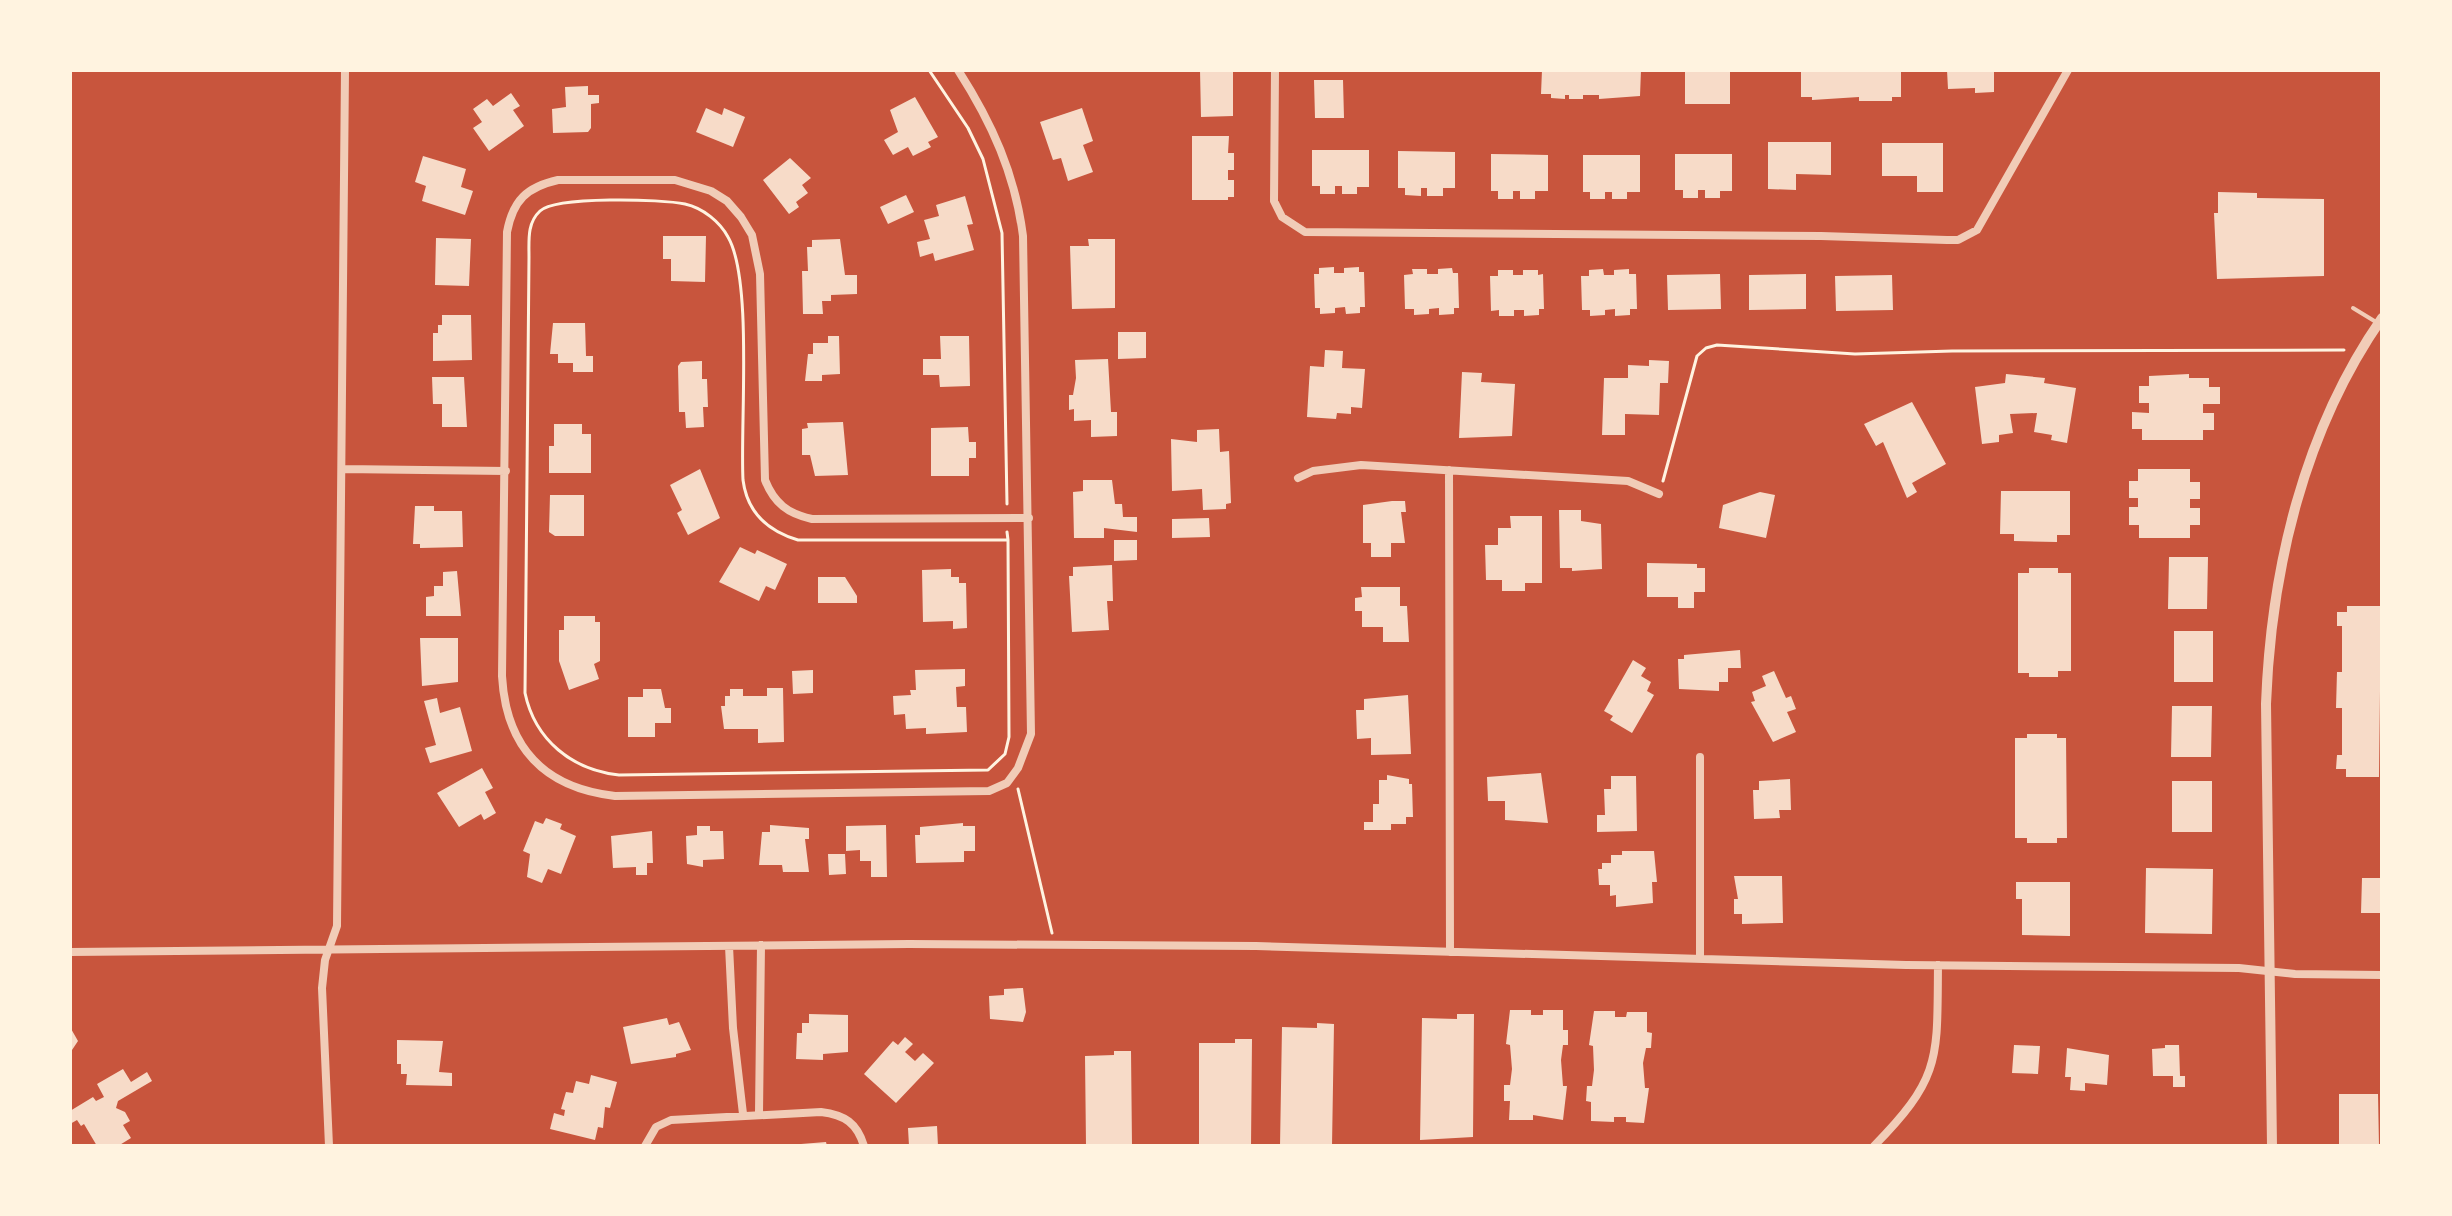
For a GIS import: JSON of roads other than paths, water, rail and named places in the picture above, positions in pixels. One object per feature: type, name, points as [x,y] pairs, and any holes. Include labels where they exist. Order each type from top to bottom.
[{"type":"street","points":[[329,1146],[322,988],[325,960],[331,951],[337,926],[345,70]]},
{"type":"street","points":[[958,70],[995,132],[1019,205],[1025,272],[1029,518],[1031,734],[1013,774],[1007,783],[989,791],[615,796],[593,793],[561,781],[520,745],[504,702],[507,232],[517,201],[527,191],[558,180],[675,180],[711,191],[727,201],[752,235],[758,252],[763,464],[771,495],[796,516],[812,519],[1029,518]]},
{"type":"street","points":[[1275,70],[1274,201],[1282,217],[1305,232],[1821,236],[1947,240],[1969,236],[1984,220],[2039,116],[2068,70]]},
{"type":"street","points":[[2272,1146],[2266,704],[2276,593],[2291,523],[2312,454],[2358,357],[2380,321]]},
{"type":"street","points":[[1298,478],[1313,471],[1361,465],[1628,481],[1659,494]]},
{"type":"street","points":[[342,469],[506,471]]},
{"type":"street","points":[[1449,470],[1450,952]]},
{"type":"street","points":[[1700,757],[1700,958]]},
{"type":"street","points":[[70,952],[761,945],[1256,946],[2382,975]]},
{"type":"street","points":[[759,1113],[761,945]]},
{"type":"street","points":[[729,946],[733,1028],[743,1114]]},
{"type":"street","points":[[1874,1146],[1915,1102],[1933,1064],[1937,1040],[1938,965]]},
{"type":"street","points":[[645,1146],[656,1127],[671,1120],[759,1113],[837,1114],[851,1122],[864,1146]]},
{"type":"lane","points":[[2353,308],[2380,321]]}]
